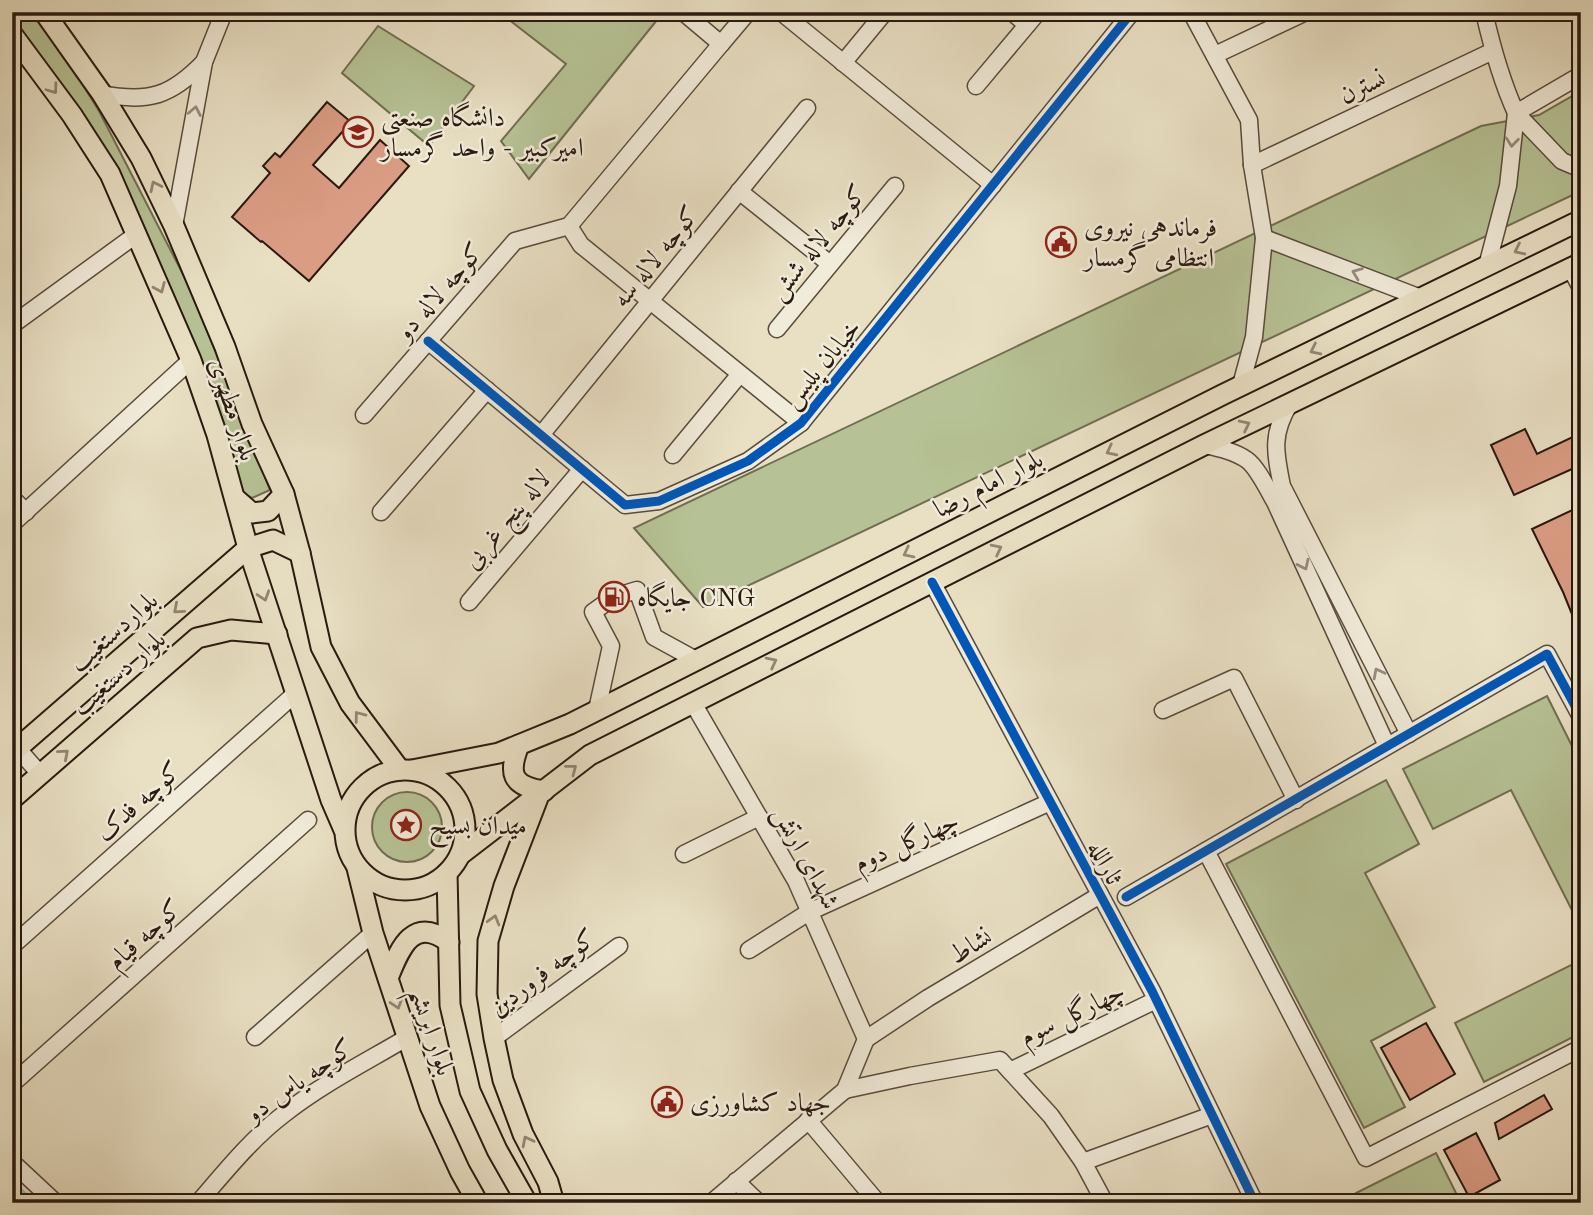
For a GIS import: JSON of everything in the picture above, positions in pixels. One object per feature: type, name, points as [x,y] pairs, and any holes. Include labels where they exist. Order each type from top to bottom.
[{"type":"main road","name":"بلوار مطهری","points":[[44,12],[102,94],[141,158],[174,226],[225,347],[252,424],[284,494],[321,647],[350,703],[406,770]]},
{"type":"main road","name":"بلوار مطهری","points":[[12,34],[72,115],[110,174],[191,360],[217,435],[248,548],[331,800],[344,830]]},
{"type":"main road","name":"بلوار امام رضا","points":[[406,770],[499,753],[570,724],[1241,386],[1581,220]]},
{"type":"main road","points":[[460,855],[465,837],[464,818],[457,800],[446,785],[430,775],[406,770],[391,771],[373,779],[357,792],[347,810],[344,830],[347,850],[357,868],[372,881],[391,889],[411,890],[431,885],[447,873],[460,855],[590,755],[1204,445],[1576,265]]},
{"type":"main road","points":[[235,498],[252,513],[268,511],[284,494]]},
{"type":"main road","points":[[248,548],[273,540],[300,553]]},
{"type":"main road","name":"بلواردستغیب","points":[[15,751],[248,548]]},
{"type":"main road","name":"بلوار دستغیب","points":[[12,799],[197,638],[231,630],[277,634]]},
{"type":"main road","points":[[519,745],[512,768],[514,777],[519,783],[542,793]]},
{"type":"main road","points":[[542,793],[505,886],[488,941],[487,994],[503,1080],[523,1134],[548,1182],[554,1203]]},
{"type":"main road","name":"بلوار ابریشم","points":[[357,868],[373,933],[430,1106],[478,1203]]},
{"type":"main road","name":"بلوار ابریشم","points":[[447,873],[450,1005],[470,1091],[497,1150],[527,1203]]},
{"type":"main road","points":[[388,978],[400,948],[408,938],[424,933],[437,934],[449,942]]},
{"type":"street","points":[[174,226],[204,62],[225,12]]},
{"type":"street","points":[[683,12],[721,44]]},
{"type":"street","points":[[748,12],[569,226],[580,245],[801,423]]},
{"type":"street","points":[[781,12],[993,185]]},
{"type":"street","points":[[844,63],[885,12]]},
{"type":"street","points":[[976,86],[1032,18],[1012,12]]},
{"type":"street","name":"خیابان پلیس","points":[[428,341],[625,505],[659,501],[748,461],[801,423],[1132,12]]},
{"type":"street","points":[[1191,12],[1249,120],[1252,165],[1264,238],[1254,337],[1241,386]]},
{"type":"street","points":[[1215,55],[1306,12]]},
{"type":"street","points":[[1484,12],[1493,51],[1516,113],[1562,161],[1581,169]]},
{"type":"street","name":"نسترن","points":[[1252,165],[1493,51]]},
{"type":"street","points":[[102,94],[124,99],[147,97],[169,90],[188,78],[204,62]]},
{"type":"street","points":[[1516,113],[1581,75]]},
{"type":"street","name":"کوچه لاله سه","points":[[541,435],[807,108]]},
{"type":"street","points":[[1487,266],[1508,186],[1516,113]]},
{"type":"street","name":"کوچه لاله شش","points":[[777,330],[895,186]]},
{"type":"street","points":[[739,191],[830,264]]},
{"type":"street","name":"کوچه لاله دو","points":[[364,415],[514,241],[569,226]]},
{"type":"street","points":[[12,325],[137,234]]},
{"type":"street","points":[[1264,238],[1421,298]]},
{"type":"street","points":[[1576,265],[1581,288]]},
{"type":"street","points":[[12,524],[191,360]]},
{"type":"street","points":[[673,455],[740,374]]},
{"type":"street","points":[[381,512],[487,390]]},
{"type":"street","points":[[1290,403],[1278,427],[1276,457],[1282,486],[1295,528],[1387,747]]},
{"type":"street","points":[[1204,445],[1226,450],[1249,461],[1295,528],[1409,734]]},
{"type":"street","name":"لاله پنج غربی","points":[[469,602],[582,469]]},
{"type":"street","points":[[12,498],[26,512]]},
{"type":"street","name":"ثارالله","points":[[932,582],[1156,1000],[1255,1203]]},
{"type":"street","points":[[597,710],[611,646],[593,612],[614,597],[637,590],[654,636],[695,660]]},
{"type":"street","points":[[1126,897],[1547,654],[1581,717]]},
{"type":"street","points":[[1163,710],[1234,678],[1296,800]]},
{"type":"street","name":"کوچه فدک","points":[[12,946],[296,693]]},
{"type":"street","name":"شهدای ارتش","points":[[693,703],[796,881],[866,1039]]},
{"type":"street","points":[[15,751],[40,774]]},
{"type":"street","name":"چهارگل دوم","points":[[749,950],[809,912],[1050,802]]},
{"type":"street","points":[[684,854],[759,817]]},
{"type":"street","name":"کوچه قیام","points":[[12,1084],[308,820]]},
{"type":"street","points":[[1206,851],[1366,1158],[1581,1048]]},
{"type":"street","name":"نشاط","points":[[866,1039],[928,998],[1100,895]]},
{"type":"street","points":[[255,1037],[373,933]]},
{"type":"street","name":"کوچه فروردین","points":[[494,1038],[619,946]]},
{"type":"street","name":"چهارگل سوم","points":[[1010,1071],[1156,1000]]},
{"type":"street","name":"کوچه یاس دو","points":[[198,1203],[253,1141],[283,1114],[408,1037]]},
{"type":"street","points":[[845,1090],[866,1039]]},
{"type":"street","points":[[710,1203],[845,1090],[1000,1060],[1051,1116],[1083,1163],[1105,1203]]},
{"type":"street","points":[[1083,1163],[1212,1115]]},
{"type":"street","points":[[808,1120],[878,1203]]},
{"type":"street","points":[[12,1162],[56,1203]]},
{"type":"street","points":[[736,1181],[759,1203]]},
{"type":"green space","points":[[12,12],[38,12],[99,111],[191,290],[270,490],[252,498],[242,492],[61,86],[12,17]]},
{"type":"green space","points":[[499,12],[648,12],[657,20],[529,179],[501,141],[566,64]]},
{"type":"green space","points":[[378,26],[474,86],[429,146],[342,73]]},
{"type":"green space","points":[[1581,91],[1581,191],[703,607],[634,528],[1481,126],[1539,115]]},
{"type":"green space","points":[[1547,696],[1581,764],[1581,928],[1511,790],[1433,829],[1403,769]]},
{"type":"green space","points":[[1386,780],[1419,844],[1365,873],[1435,1007],[1371,1041],[1405,1107],[1364,1128],[1226,864]]},
{"type":"green space","points":[[407,792],[432,802],[442,827],[432,852],[407,862],[382,852],[372,827],[382,802]]},
{"type":"green space","points":[[1581,960],[1581,1033],[1484,1082],[1455,1023]]},
{"type":"green space","points":[[1436,1153],[1461,1203],[1361,1203],[1356,1193]]},
{"type":"building","points":[[327,102],[351,122],[313,165],[339,188],[380,140],[409,166],[309,281],[232,217],[270,173],[263,166],[275,153],[280,157]]},
{"type":"building","points":[[1525,429],[1537,454],[1581,433],[1581,465],[1514,495],[1491,445]]},
{"type":"building","points":[[1581,506],[1581,634],[1580,634],[1532,529]]},
{"type":"building","points":[[1426,1023],[1455,1074],[1410,1100],[1381,1048]]},
{"type":"building","points":[[1544,1095],[1552,1109],[1499,1139],[1495,1123]]},
{"type":"building","points":[[1476,1133],[1500,1180],[1469,1197],[1444,1150]]},
{"type":"waterway","points":[[12,1190],[26,1203]]},
{"type":"cycle path","points":[[428,341],[625,505],[659,501],[748,461],[801,423],[1132,12]]},
{"type":"cycle path","points":[[932,582],[1152,991],[1255,1203]]},
{"type":"cycle path","points":[[1126,897],[1547,654],[1581,717]]},
{"type":"place","name":"دانشگاه صنعتی امیرکبیر - واحد گرمسار","points":[[358,132]]},
{"type":"place","name":"فرماندهی نیروی انتظامی گرمسار","points":[[1061,242]]},
{"type":"place","name":"جایگاه CNG","points":[[614,597]]},
{"type":"place","name":"میدان بسیح","points":[[406,825]]},
{"type":"place","name":"جهاد کشاورزی","points":[[667,1102]]}]
